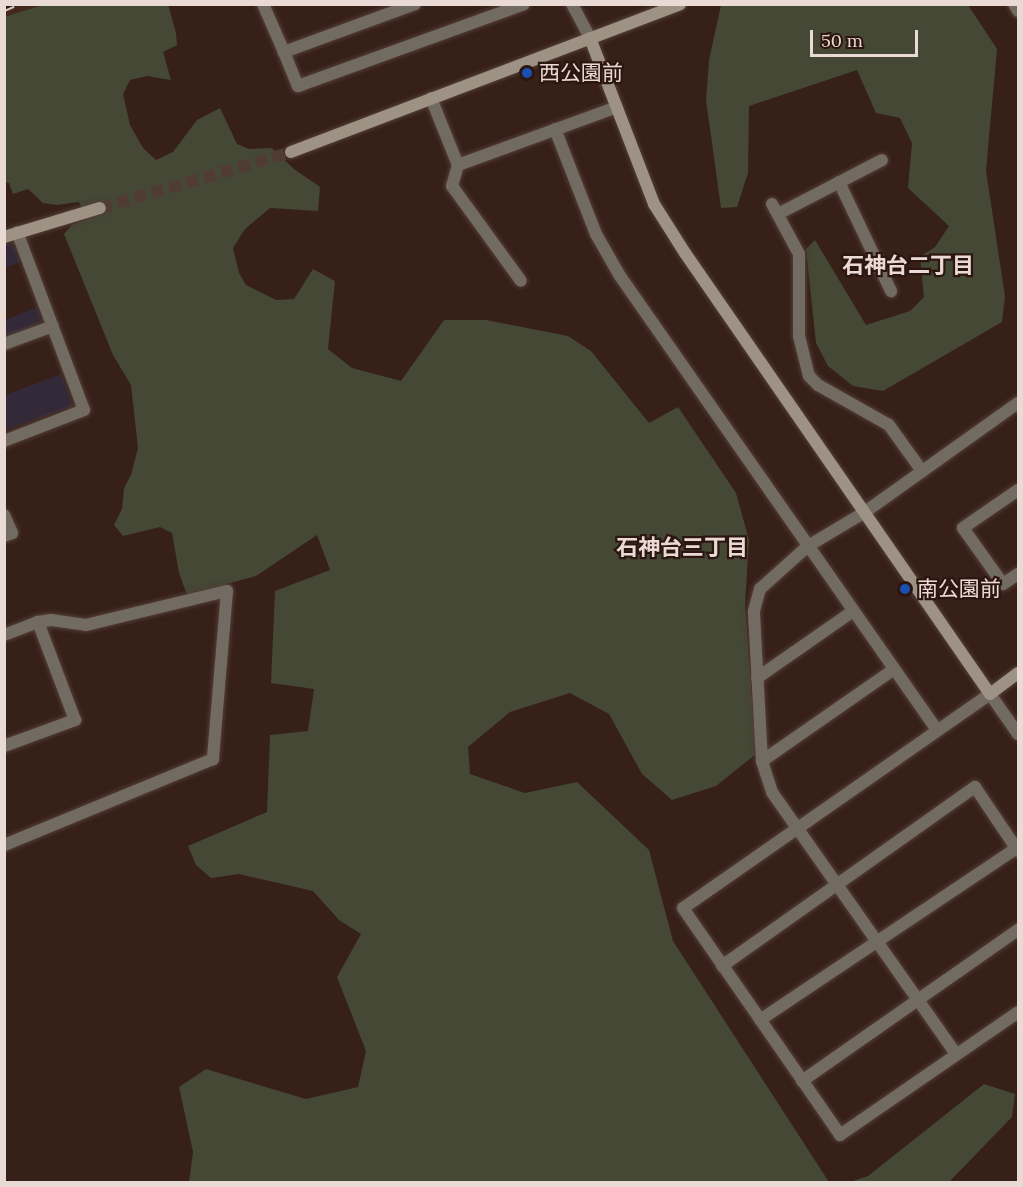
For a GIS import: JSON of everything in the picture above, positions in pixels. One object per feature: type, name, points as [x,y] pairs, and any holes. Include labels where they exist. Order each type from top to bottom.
[{"type":"street","points":[[263,4],[298,86],[524,4]]},
{"type":"street","points":[[284,52],[415,4]]},
{"type":"street","points":[[572,4],[590,38],[654,204],[684,253],[1018,734]]},
{"type":"street","points":[[291,152],[680,4]]},
{"type":"street","points":[[1014,4],[1018,11]]},
{"type":"street","points":[[431,98],[458,165],[452,186],[521,281]]},
{"type":"street","points":[[458,165],[617,106]]},
{"type":"street","points":[[555,129],[596,234],[620,276],[892,670],[937,730]]},
{"type":"street","points":[[882,160],[839,182],[775,209],[799,254],[799,336],[809,376],[818,385],[889,425],[922,471]]},
{"type":"street","points":[[839,182],[891,291]]},
{"type":"street","points":[[4,237],[100,208]]},
{"type":"street","points":[[4,441],[84,410],[17,232]]},
{"type":"street","points":[[4,344],[53,326]]},
{"type":"street","points":[[956,1054],[772,792],[762,761],[754,611],[760,590],[808,546],[865,512],[1018,403]]},
{"type":"street","points":[[1018,490],[963,528],[1003,584],[1018,573]]},
{"type":"street","points":[[4,514],[12,533],[4,536]]},
{"type":"street","points":[[4,635],[38,622],[51,620],[86,626],[227,591],[213,759],[4,845]]},
{"type":"street","points":[[757,678],[853,611]]},
{"type":"street","points":[[4,746],[75,720],[38,622]]},
{"type":"street","points":[[762,761],[892,670]]},
{"type":"street","points":[[1018,673],[683,909],[840,1135],[1018,1012]]},
{"type":"street","points":[[722,966],[975,786],[1018,849],[759,1020]]},
{"type":"street","points":[[802,1082],[1018,930]]},
{"type":"shaded area","points":[[5,4],[43,5],[5,17]]},
{"type":"shaded area","points":[[8,243],[16,248],[21,262],[5,268],[5,244]]},
{"type":"shaded area","points":[[37,307],[41,318],[38,324],[5,337],[5,320]]},
{"type":"shaded area","points":[[61,374],[73,406],[6,430],[5,395]]},
{"type":"green space","points":[[168,4],[177,45],[163,52],[171,80],[147,76],[130,80],[123,94],[130,125],[143,148],[156,160],[173,152],[197,120],[220,108],[237,144],[249,149],[272,148],[294,169],[320,187],[318,211],[270,208],[245,229],[233,248],[239,273],[246,285],[276,300],[294,299],[313,269],[335,281],[328,349],[352,368],[401,381],[444,320],[486,320],[568,336],[591,351],[649,423],[678,407],[736,493],[749,540],[745,605],[756,754],[716,786],[672,800],[642,774],[609,714],[570,693],[510,712],[468,747],[470,774],[525,793],[577,782],[649,850],[673,941],[829,1182],[189,1182],[193,1152],[179,1087],[206,1069],[306,1099],[358,1087],[366,1051],[337,977],[361,934],[339,920],[313,891],[239,874],[211,878],[196,865],[188,846],[267,812],[270,735],[308,731],[314,689],[271,683],[275,591],[330,570],[317,535],[256,576],[187,595],[179,573],[172,533],[160,527],[123,536],[114,525],[122,509],[124,488],[131,475],[138,448],[131,385],[113,355],[64,234],[72,225],[86,219],[79,202],[57,205],[43,203],[28,189],[13,194],[9,183],[5,182],[4,17],[43,5]]},
{"type":"green space","points":[[721,5],[968,5],[997,49],[986,171],[1005,296],[1002,322],[883,391],[853,386],[828,366],[816,343],[806,249],[815,240],[866,325],[910,311],[924,297],[920,257],[935,247],[949,226],[908,188],[912,143],[900,118],[876,113],[857,70],[749,106],[748,173],[737,207],[721,208],[706,100],[709,60]]},
{"type":"green space","points":[[984,1084],[1015,1094],[1012,1117],[949,1182],[850,1182],[868,1176]]},
{"type":"tunnel","points":[[100,208],[291,152]]},
{"type":"railway","points":[[4,8],[13,4]]},
{"type":"place","name":"西公園前","points":[[527,73]]},
{"type":"place","name":"南公園前","points":[[905,589]]},
{"type":"district","name":"石神台二丁目","points":[[908,266]]},
{"type":"district","name":"石神台三丁目","points":[[682,548]]}]
